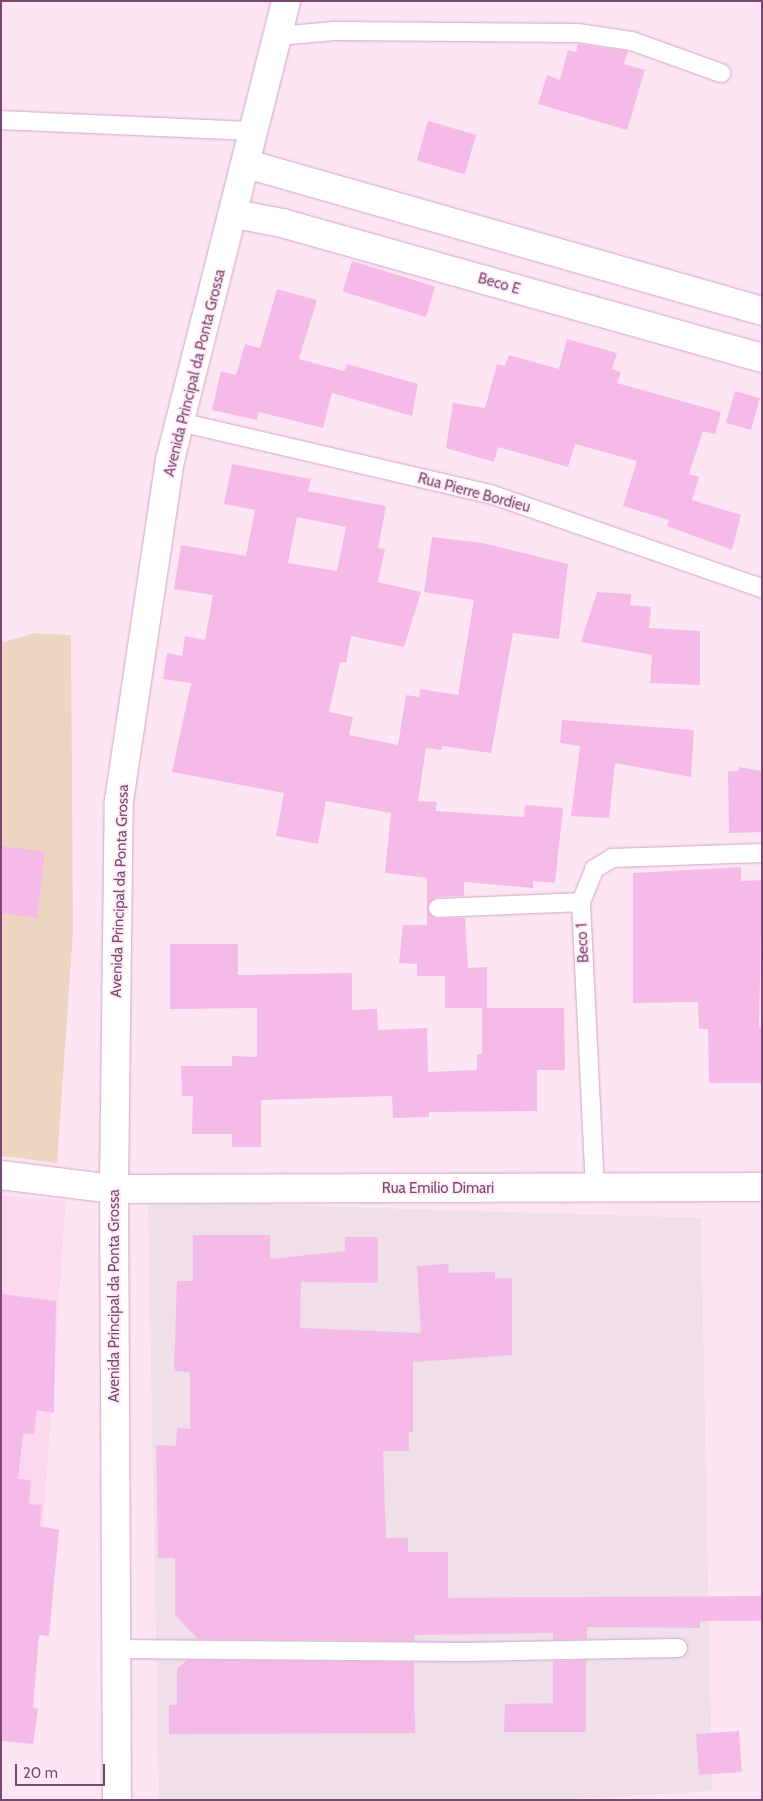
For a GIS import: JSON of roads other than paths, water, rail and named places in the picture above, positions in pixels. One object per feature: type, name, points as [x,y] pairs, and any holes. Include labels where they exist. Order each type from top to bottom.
[{"type":"street","name":"Avenida Principal da Ponta Grossa","points":[[117,1800],[114,1189],[119,802],[170,460],[236,214],[286,1]]},
{"type":"street","points":[[247,164],[762,311]]},
{"type":"street","name":"Beco E","points":[[236,214],[282,223],[762,358]]},
{"type":"street","name":"Rua Emilio Dimari","points":[[1,1175],[114,1189],[762,1187]]},
{"type":"lane","points":[[278,36],[335,31],[578,33],[632,41],[721,73]]},
{"type":"lane","points":[[1,120],[254,131]]},
{"type":"lane","name":"Rua Pierre Bordieu","points":[[180,422],[490,494],[762,588]]},
{"type":"lane","name":"Beco 1","points":[[596,1189],[581,902],[594,869],[612,858],[762,853]]},
{"type":"lane","points":[[438,908],[581,902]]},
{"type":"lane","points":[[117,1648],[465,1652],[678,1648]]}]
